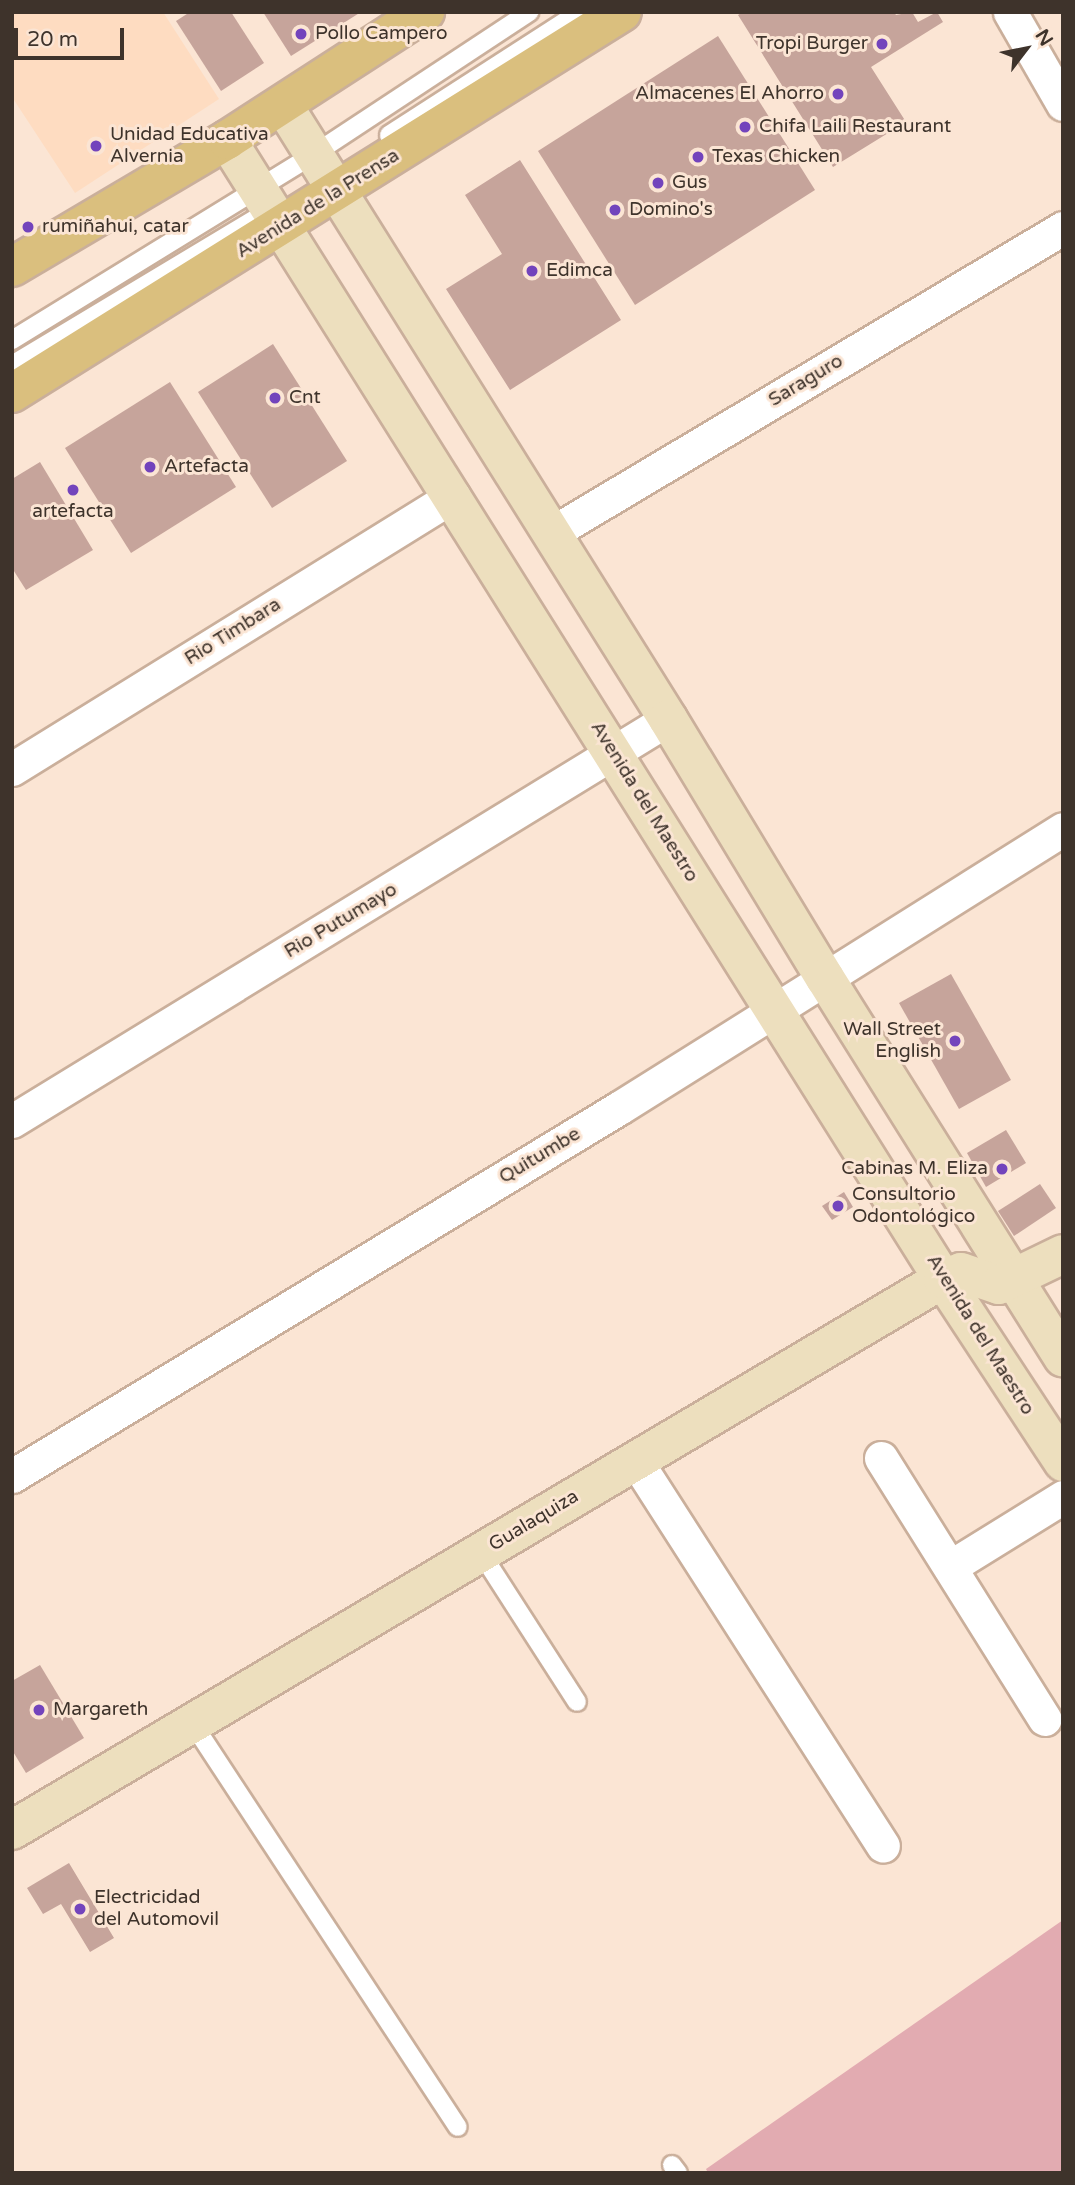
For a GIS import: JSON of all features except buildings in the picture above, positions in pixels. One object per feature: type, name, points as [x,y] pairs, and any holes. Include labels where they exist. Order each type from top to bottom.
[{"type":"main road","points":[[12,267],[227,141],[425,12]]},
{"type":"main road","name":"Avenida de la Prensa","points":[[12,393],[276,205],[622,12]]},
{"type":"main road","points":[[283,105],[668,719],[1012,1281],[1063,1358]]},
{"type":"main road","name":"Avenida del Maestro","points":[[227,141],[276,205],[453,496],[774,1010],[943,1279],[1063,1462]]},
{"type":"main road","points":[[1012,1281],[1063,1254]]},
{"type":"main road","name":"Gualaquiza","points":[[12,1830],[943,1279],[958,1271],[997,1284],[1012,1281]]},
{"type":"street","points":[[1010,12],[1063,104]]},
{"type":"street","name":"Saraguro","points":[[550,534],[1063,228]]},
{"type":"street","name":"Rio Timbara","points":[[12,769],[453,496]]},
{"type":"street","name":"Rio Putumayo","points":[[12,1121],[668,719]]},
{"type":"street","name":"Quitumbe","points":[[12,1476],[619,1108],[1063,829]]},
{"type":"street","points":[[880,1458],[1045,1719]]},
{"type":"street","points":[[636,1461],[883,1846]]},
{"type":"street","points":[[950,1567],[1063,1497]]},
{"type":"lane","points":[[326,175],[529,12]]},
{"type":"lane","points":[[373,146],[580,12]]},
{"type":"lane","points":[[12,340],[276,205]]},
{"type":"lane","points":[[12,365],[276,205]]},
{"type":"lane","points":[[481,1553],[577,1702]]},
{"type":"lane","points":[[193,1724],[458,2127]]},
{"type":"shaded area","name":"Unidad Educativa Alvernia","points":[[12,12],[163,12],[219,99],[75,193],[12,97]]},
{"type":"shaded area","points":[[1063,1920],[1063,2173],[708,2173],[706,2169]]},
{"type":"place","name":"Pollo Campero","points":[[301,34]]},
{"type":"place","name":"Tropi Burger","points":[[882,44]]},
{"type":"place","name":"Almacenes El Ahorro","points":[[838,94]]},
{"type":"place","name":"Chifa Laili Restaurant","points":[[745,127]]},
{"type":"place","name":"Unidad Educativa Alvernia","points":[[96,146]]},
{"type":"place","name":"Texas Chicken","points":[[698,157]]},
{"type":"place","name":"Gus","points":[[658,183]]},
{"type":"place","name":"Domino's","points":[[615,210]]},
{"type":"place","name":"rumiñahui, catar","points":[[28,227]]},
{"type":"place","name":"Edimca","points":[[532,271]]},
{"type":"place","name":"Cnt","points":[[275,398]]},
{"type":"place","name":"Artefacta","points":[[150,467]]},
{"type":"place","name":"artefacta","points":[[73,490]]},
{"type":"place","name":"Wall Street English","points":[[955,1041]]},
{"type":"place","name":"Cabinas M. Eliza","points":[[1002,1169]]},
{"type":"place","name":"Consultorio Odontológico","points":[[838,1206]]},
{"type":"place","name":"Margareth","points":[[39,1710]]},
{"type":"place","name":"Electricidad del Automovil","points":[[80,1909]]}]
